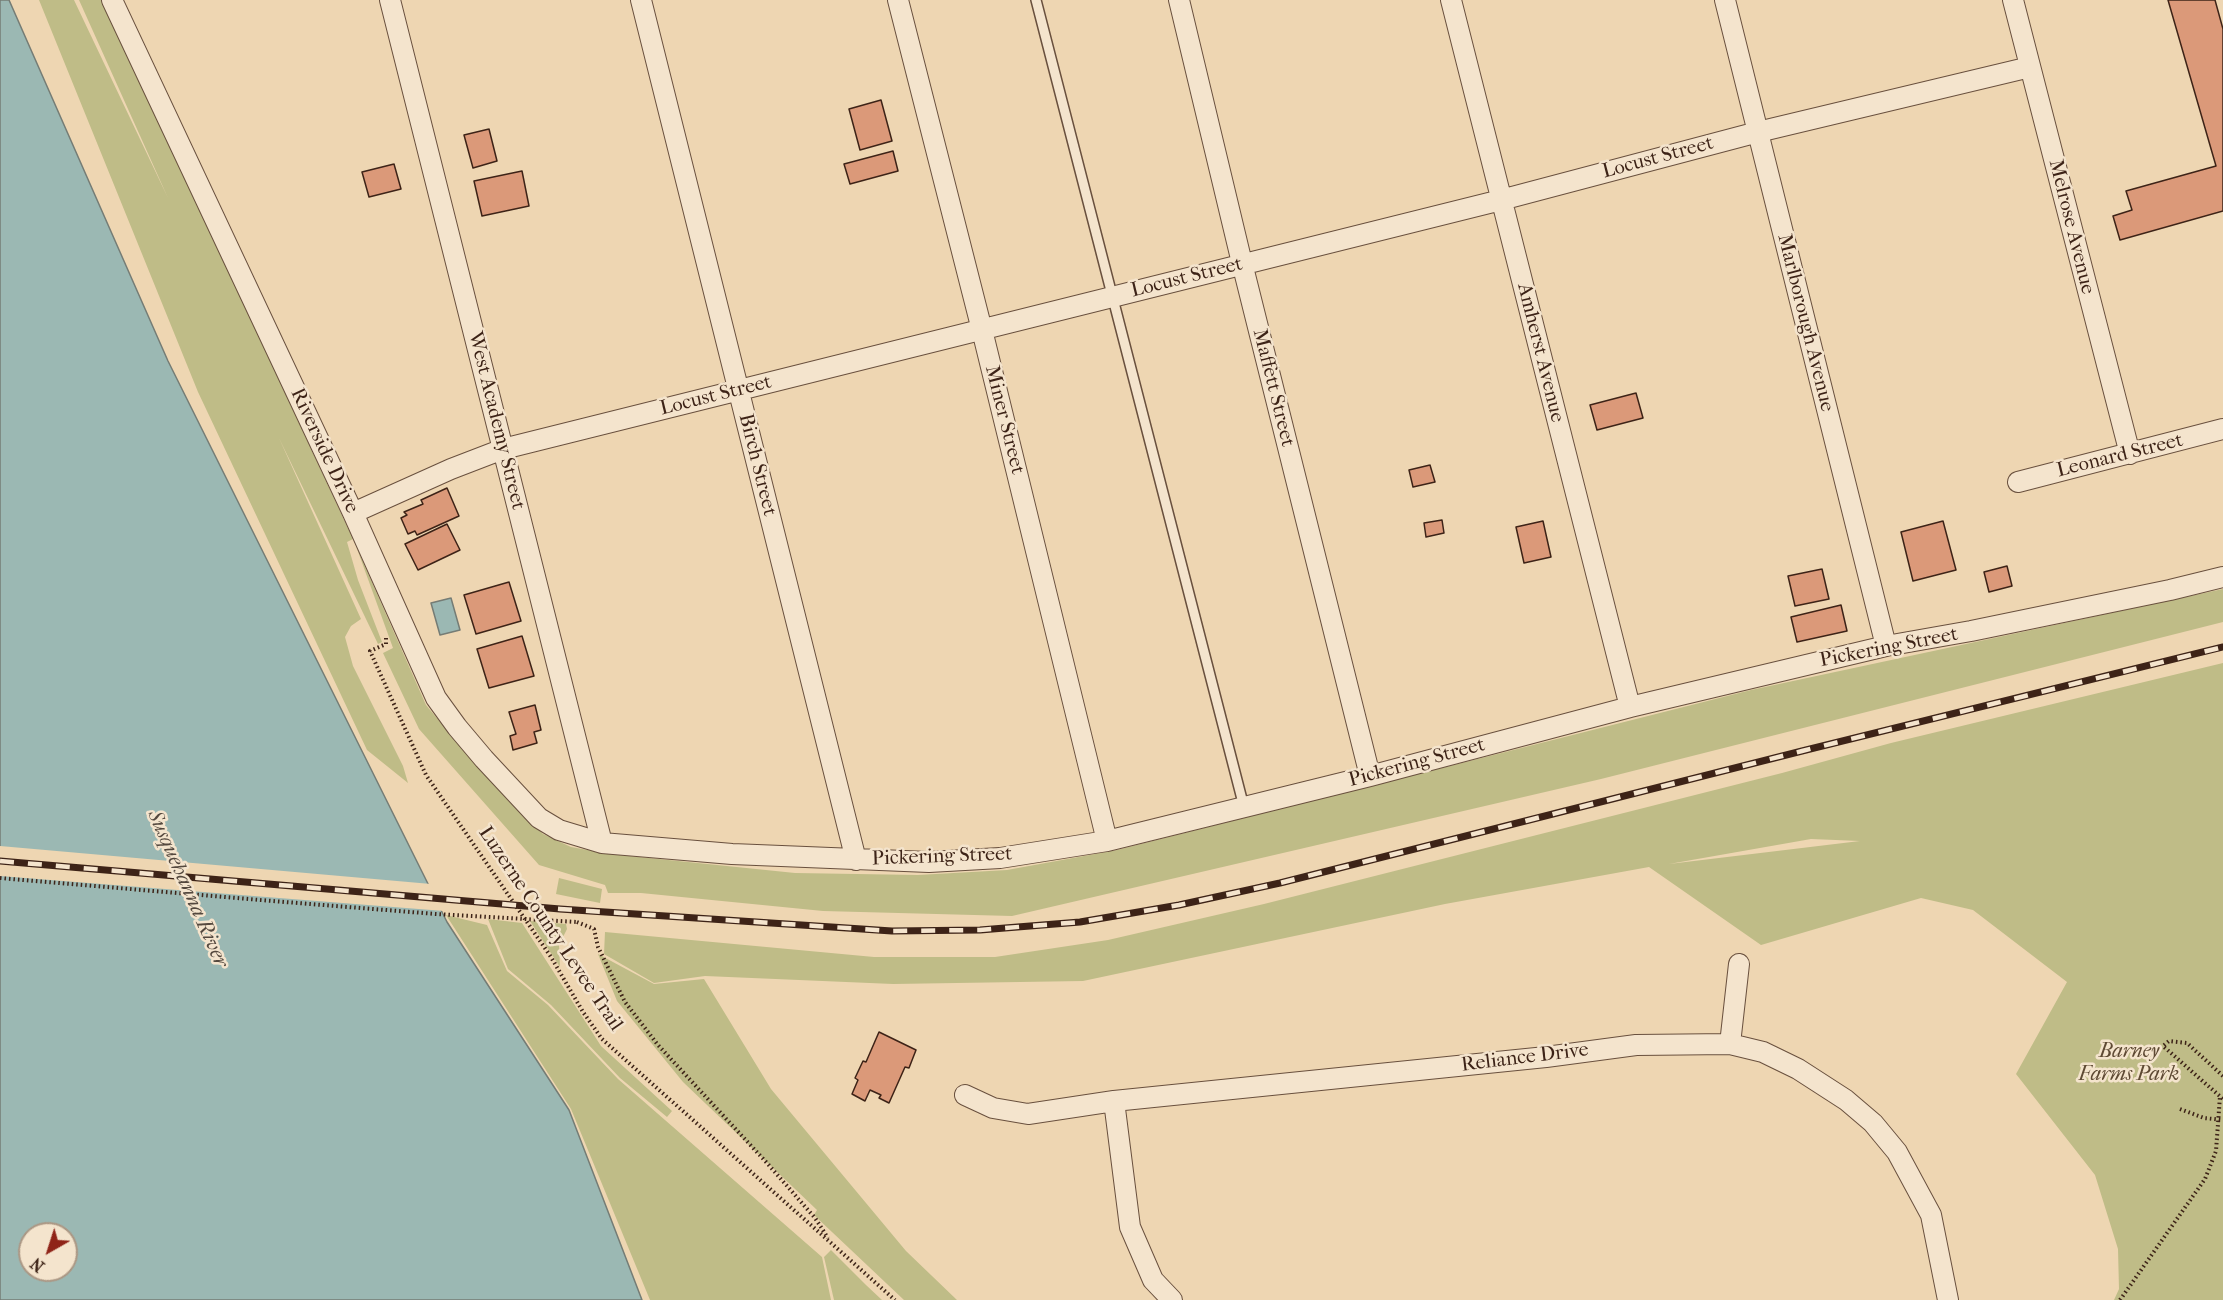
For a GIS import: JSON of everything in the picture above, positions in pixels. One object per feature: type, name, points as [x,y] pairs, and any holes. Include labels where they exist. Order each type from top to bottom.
[{"type":"street","name":"Riverside Drive","points":[[112,0],[353,513],[436,698],[457,727],[539,818],[559,830],[602,843]]},
{"type":"street","name":"West Academy Street","points":[[390,0],[602,843]]},
{"type":"street","name":"Birch Street","points":[[641,0],[856,860]]},
{"type":"street","name":"Miner Street","points":[[898,0],[982,330],[1107,841]]},
{"type":"street","name":"Maffett Street","points":[[1179,0],[1370,776]]},
{"type":"street","name":"Amherst Avenue","points":[[1451,0],[1630,706]]},
{"type":"street","name":"Marlborough Avenue","points":[[1725,0],[1886,645]]},
{"type":"street","name":"Melrose Avenue","points":[[2013,0],[2130,454]]},
{"type":"street","name":"Locust Street","points":[[353,513],[451,469],[503,449],[1501,200],[1758,132],[2030,67]]},
{"type":"street","name":"Leonard Street","points":[[2018,482],[2223,429]]},
{"type":"street","name":"Pickering Street","points":[[602,843],[732,854],[930,862],[1000,858],[1107,841],[1370,776],[1630,706],[1886,645],[1971,632],[2223,577]]},
{"type":"street","points":[[1730,1044],[1739,964]]},
{"type":"street","name":"Reliance Drive","points":[[965,1095],[993,1108],[1028,1114],[1114,1101],[1546,1057],[1636,1045],[1730,1044],[1763,1053],[1798,1069],[1846,1100],[1873,1123],[1885,1137],[1903,1162],[1931,1215],[1948,1300]]},
{"type":"street","points":[[1114,1101],[1130,1227],[1153,1280],[1172,1300]]},
{"type":"lane","points":[[1036,0],[1244,807]]},
{"type":"path","name":"Luzerne County Levee Trail","points":[[370,651],[426,775],[545,948],[602,1039],[896,1300]]},
{"type":"path","points":[[0,878],[436,914],[577,922],[594,929],[598,947],[625,1002],[658,1045],[815,1218],[831,1243]]},
{"type":"path","points":[[2120,1300],[2205,1179],[2216,1151],[2222,1098],[2163,1047],[2169,1041],[2187,1043],[2223,1076]]},
{"type":"path","points":[[2180,1109],[2204,1118],[2221,1119]]},
{"type":"green space","points":[[39,0],[74,0],[168,198],[79,0],[102,0],[353,539],[347,542],[358,580],[382,642],[378,644],[279,438],[361,619],[351,626],[345,637],[353,666],[403,766],[408,783],[367,750],[198,392]]},
{"type":"green space","points":[[356,546],[426,705],[481,771],[543,834],[571,847],[610,854],[795,873],[918,875],[1007,870],[1117,850],[1751,690],[2223,589],[2223,622],[1601,779],[1012,916],[823,911],[641,893],[608,893],[605,885],[539,865],[419,729],[383,653],[393,648]]},
{"type":"green space","name":"Barney Farms Park","points":[[2223,663],[2223,1300],[2114,1300],[2119,1289],[2118,1249],[2095,1175],[2016,1074],[2067,982],[1973,910],[1921,898],[1761,945],[1649,867],[1445,904],[1083,981],[893,984],[705,976],[654,983],[604,954],[605,932],[874,957],[995,957],[1108,940],[1264,904],[1782,773],[1891,743]],"holes":[[[1811,839],[1860,841],[1669,864]]]},
{"type":"green space","points":[[559,878],[602,889],[600,903],[556,894]]},
{"type":"green space","points":[[446,915],[487,925],[507,971],[548,1005],[618,1079],[822,1257],[831,1300],[650,1300],[571,1109]]},
{"type":"green space","points":[[488,919],[522,923],[601,1046],[672,1111],[667,1117],[620,1078],[551,1005],[508,969]]},
{"type":"green space","points":[[530,921],[566,924],[567,929],[559,945],[560,967]]},
{"type":"green space","points":[[598,954],[654,984],[704,979],[771,1089],[906,1251],[957,1300],[904,1300],[814,1215],[817,1210],[683,1082],[617,1001]]},
{"type":"green space","points":[[831,1250],[882,1300],[834,1300],[824,1257]]},
{"type":"water","name":"Susquehanna River","points":[[0,0],[9,0],[168,361],[447,922],[569,1110],[642,1300],[0,1300]]},
{"type":"water","points":[[451,598],[460,630],[440,635],[431,603]]},
{"type":"pier","points":[[0,846],[431,884],[444,911],[0,876]]},
{"type":"building","points":[[2168,0],[2215,0],[2223,29],[2223,211],[2120,240],[2113,216],[2132,210],[2126,191],[2216,166]]},
{"type":"building","points":[[881,100],[892,141],[860,150],[849,109]]},
{"type":"building","points":[[489,129],[497,161],[473,168],[464,135]]},
{"type":"building","points":[[893,151],[898,171],[850,184],[844,164]]},
{"type":"building","points":[[394,164],[401,189],[369,197],[362,172]]},
{"type":"building","points":[[522,171],[529,206],[482,216],[474,181]]},
{"type":"building","points":[[1636,393],[1643,418],[1597,430],[1590,405]]},
{"type":"building","points":[[1430,465],[1435,482],[1413,487],[1409,470]]},
{"type":"building","points":[[447,488],[459,516],[417,535],[415,531],[408,534],[401,518],[407,515],[404,512],[423,504],[421,500]]},
{"type":"building","points":[[1442,520],[1444,533],[1426,537],[1424,523]]},
{"type":"building","points":[[1543,521],[1551,557],[1524,563],[1516,527]]},
{"type":"building","points":[[1943,521],[1956,570],[1913,581],[1901,532]]},
{"type":"building","points":[[447,524],[460,550],[418,570],[405,544]]},
{"type":"building","points":[[2007,566],[2012,586],[1989,592],[1984,572]]},
{"type":"building","points":[[1822,569],[1829,599],[1795,606],[1788,576]]},
{"type":"building","points":[[509,582],[521,621],[476,634],[464,595]]},
{"type":"building","points":[[1841,605],[1847,631],[1797,642],[1791,617]]},
{"type":"building","points":[[522,636],[534,676],[489,688],[477,649]]},
{"type":"building","points":[[535,705],[541,730],[534,732],[537,743],[513,750],[510,736],[516,734],[509,712]]},
{"type":"building","points":[[879,1032],[916,1050],[909,1068],[905,1067],[889,1103],[879,1098],[881,1095],[870,1090],[865,1101],[852,1094],[858,1080],[855,1078],[863,1061],[866,1062]]},
{"type":"railway","points":[[0,861],[560,909],[892,931],[980,930],[1080,922],[1179,905],[1280,883],[2223,647]]}]
